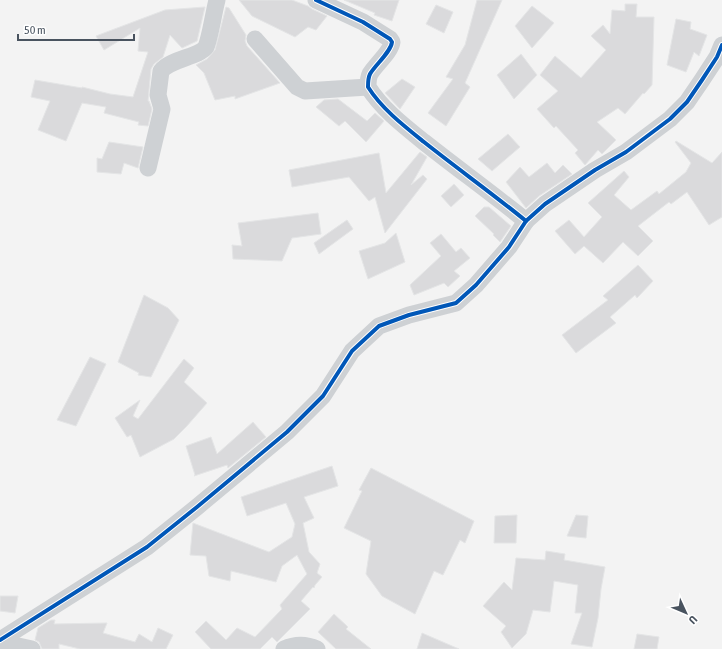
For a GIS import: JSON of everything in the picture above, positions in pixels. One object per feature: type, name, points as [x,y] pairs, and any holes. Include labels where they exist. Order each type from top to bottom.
[{"type":"street","points":[[148,168],[162,109],[158,96],[161,71],[167,66],[204,49],[207,42],[216,0]]},
{"type":"street","points":[[322,1],[363,22],[392,42],[390,48],[369,76],[368,87],[376,99],[406,127],[452,165],[526,221]]},
{"type":"street","points":[[255,39],[296,87],[301,90],[368,87]]},
{"type":"street","points":[[0,641],[147,547],[197,507],[287,432],[323,396],[352,351],[379,326],[409,315],[456,303],[476,285],[509,247],[526,221],[545,204],[595,170],[626,152],[670,119],[687,102],[717,57],[722,45]]},
{"type":"street","points":[[0,641],[32,649]]},
{"type":"street","points":[[284,649],[299,645],[312,646],[317,649]]},
{"type":"building","points":[[239,0],[292,0],[327,16],[316,30],[308,27],[295,37],[252,16]]},
{"type":"building","points":[[344,0],[399,0],[392,21],[374,15],[375,13]]},
{"type":"building","points":[[477,0],[502,0],[465,83],[470,87],[446,126],[428,113],[453,79],[446,77],[465,45]]},
{"type":"building","points":[[625,4],[637,4],[636,17],[654,17],[652,85],[625,114],[618,108],[597,122],[616,140],[602,154],[598,150],[585,165],[575,153],[578,150],[556,126],[554,128],[537,109],[558,91],[540,75],[555,56],[581,78],[606,50],[591,36],[603,25],[610,34],[612,10],[625,11]]},
{"type":"building","points":[[436,5],[453,12],[444,33],[426,24]]},
{"type":"building","points":[[532,6],[554,23],[532,48],[515,26]]},
{"type":"building","points":[[205,7],[197,41],[182,48],[170,35],[163,57],[154,64],[151,69],[148,101],[152,109],[148,126],[138,125],[139,122],[104,113],[106,107],[82,103],[66,141],[38,130],[50,101],[31,97],[35,80],[133,97],[148,52],[138,51],[140,28],[104,50],[96,36],[165,10]]},
{"type":"building","points":[[226,7],[229,8],[246,35],[245,41],[247,46],[280,83],[235,99],[235,96],[215,100],[204,73],[196,65],[207,59],[215,50]]},
{"type":"building","points":[[676,19],[691,22],[690,29],[707,35],[699,56],[694,52],[686,72],[667,65]]},
{"type":"building","points":[[521,54],[537,75],[514,99],[497,75]]},
{"type":"building","points":[[402,79],[415,87],[400,109],[385,93]]},
{"type":"building","points":[[338,99],[367,121],[375,113],[384,121],[366,142],[345,121],[339,126],[316,107],[324,100]]},
{"type":"building","points":[[508,134],[520,147],[492,171],[478,159]]},
{"type":"building","points":[[676,141],[712,163],[722,152],[722,217],[709,225],[687,192],[671,204],[669,202],[638,226],[653,241],[638,256],[623,242],[603,263],[584,246],[575,254],[555,231],[569,220],[584,237],[602,217],[588,203],[624,171],[629,177],[614,195],[631,210],[657,191],[659,194],[686,172],[691,163],[675,142]]},
{"type":"building","points":[[109,142],[143,147],[138,168],[124,163],[121,174],[97,172],[97,158],[102,159]]},
{"type":"building","points":[[420,152],[427,157],[411,185],[423,175],[427,179],[385,233],[375,197],[369,201],[349,177],[292,187],[289,170],[379,153],[386,193]]},
{"type":"building","points":[[547,163],[555,173],[563,165],[572,174],[539,196],[526,208],[506,182],[520,167],[529,177]]},
{"type":"building","points":[[454,184],[464,195],[451,207],[441,196]]},
{"type":"building","points":[[484,207],[489,207],[511,226],[500,242],[493,235],[494,234],[475,216]]},
{"type":"building","points":[[318,213],[321,234],[292,238],[282,261],[233,259],[232,245],[242,246],[238,223]]},
{"type":"building","points":[[347,220],[353,229],[319,254],[314,243]]},
{"type":"building","points":[[396,233],[405,262],[368,279],[359,251],[385,243]]},
{"type":"building","points":[[441,234],[456,252],[461,248],[470,258],[454,271],[460,276],[448,287],[444,283],[414,295],[410,285],[441,256],[430,243]]},
{"type":"building","points":[[638,265],[653,281],[637,298],[635,295],[610,317],[616,323],[576,353],[562,335],[608,300],[603,296]]},
{"type":"building","points":[[144,295],[168,308],[179,320],[151,377],[138,375],[139,373],[118,362]]},
{"type":"building","points":[[90,357],[106,364],[76,426],[57,420]]},
{"type":"building","points":[[184,359],[194,368],[184,382],[207,403],[174,439],[140,457],[131,435],[127,437],[115,418],[140,400],[133,416],[138,419]]},
{"type":"building","points":[[253,422],[266,437],[228,468],[227,465],[194,476],[195,475],[186,446],[211,437],[217,454]]},
{"type":"building","points":[[332,466],[338,486],[304,497],[314,518],[303,523],[309,552],[320,564],[317,573],[322,577],[314,588],[313,587],[301,601],[310,609],[277,642],[272,637],[260,649],[211,649],[195,632],[206,621],[226,640],[237,628],[255,637],[282,609],[280,605],[307,574],[297,555],[282,566],[276,582],[231,571],[230,581],[209,576],[206,556],[190,555],[193,523],[269,552],[292,537],[295,524],[286,503],[247,516],[241,497]]},
{"type":"building","points":[[371,468],[474,521],[465,543],[460,540],[443,575],[434,571],[415,614],[382,596],[366,574],[371,541],[344,528],[362,491],[359,490]]},
{"type":"building","points":[[517,515],[516,543],[494,543],[495,516]]},
{"type":"building","points":[[576,515],[588,516],[586,538],[567,536]]},
{"type":"building","points":[[546,551],[565,554],[564,560],[605,567],[598,618],[592,647],[571,644],[582,613],[575,613],[578,585],[554,581],[550,612],[533,610],[526,634],[512,648],[501,632],[506,626],[483,606],[504,582],[512,590],[516,558],[545,560]]},
{"type":"building","points":[[0,596],[18,596],[15,613],[0,611]]},
{"type":"building","points":[[334,614],[348,627],[346,629],[371,649],[336,649],[318,632]]},
{"type":"building","points":[[51,620],[55,620],[54,624],[107,623],[103,633],[135,642],[139,634],[152,642],[158,628],[173,635],[166,649],[80,649],[59,644],[59,649],[42,649],[39,642],[35,640],[38,628]]},
{"type":"building","points":[[422,633],[459,649],[417,649]]},
{"type":"building","points":[[637,634],[659,637],[657,649],[634,649]]},
{"type":"cycle path","points":[[316,0],[363,22],[390,39],[392,42],[391,46],[372,70],[369,77],[368,87],[380,103],[409,130],[526,221]]},
{"type":"cycle path","points":[[0,640],[147,547],[197,507],[287,432],[323,396],[352,351],[379,326],[409,315],[456,303],[476,285],[509,247],[526,221],[545,204],[595,170],[626,152],[670,119],[687,102],[717,57],[722,45]]}]
